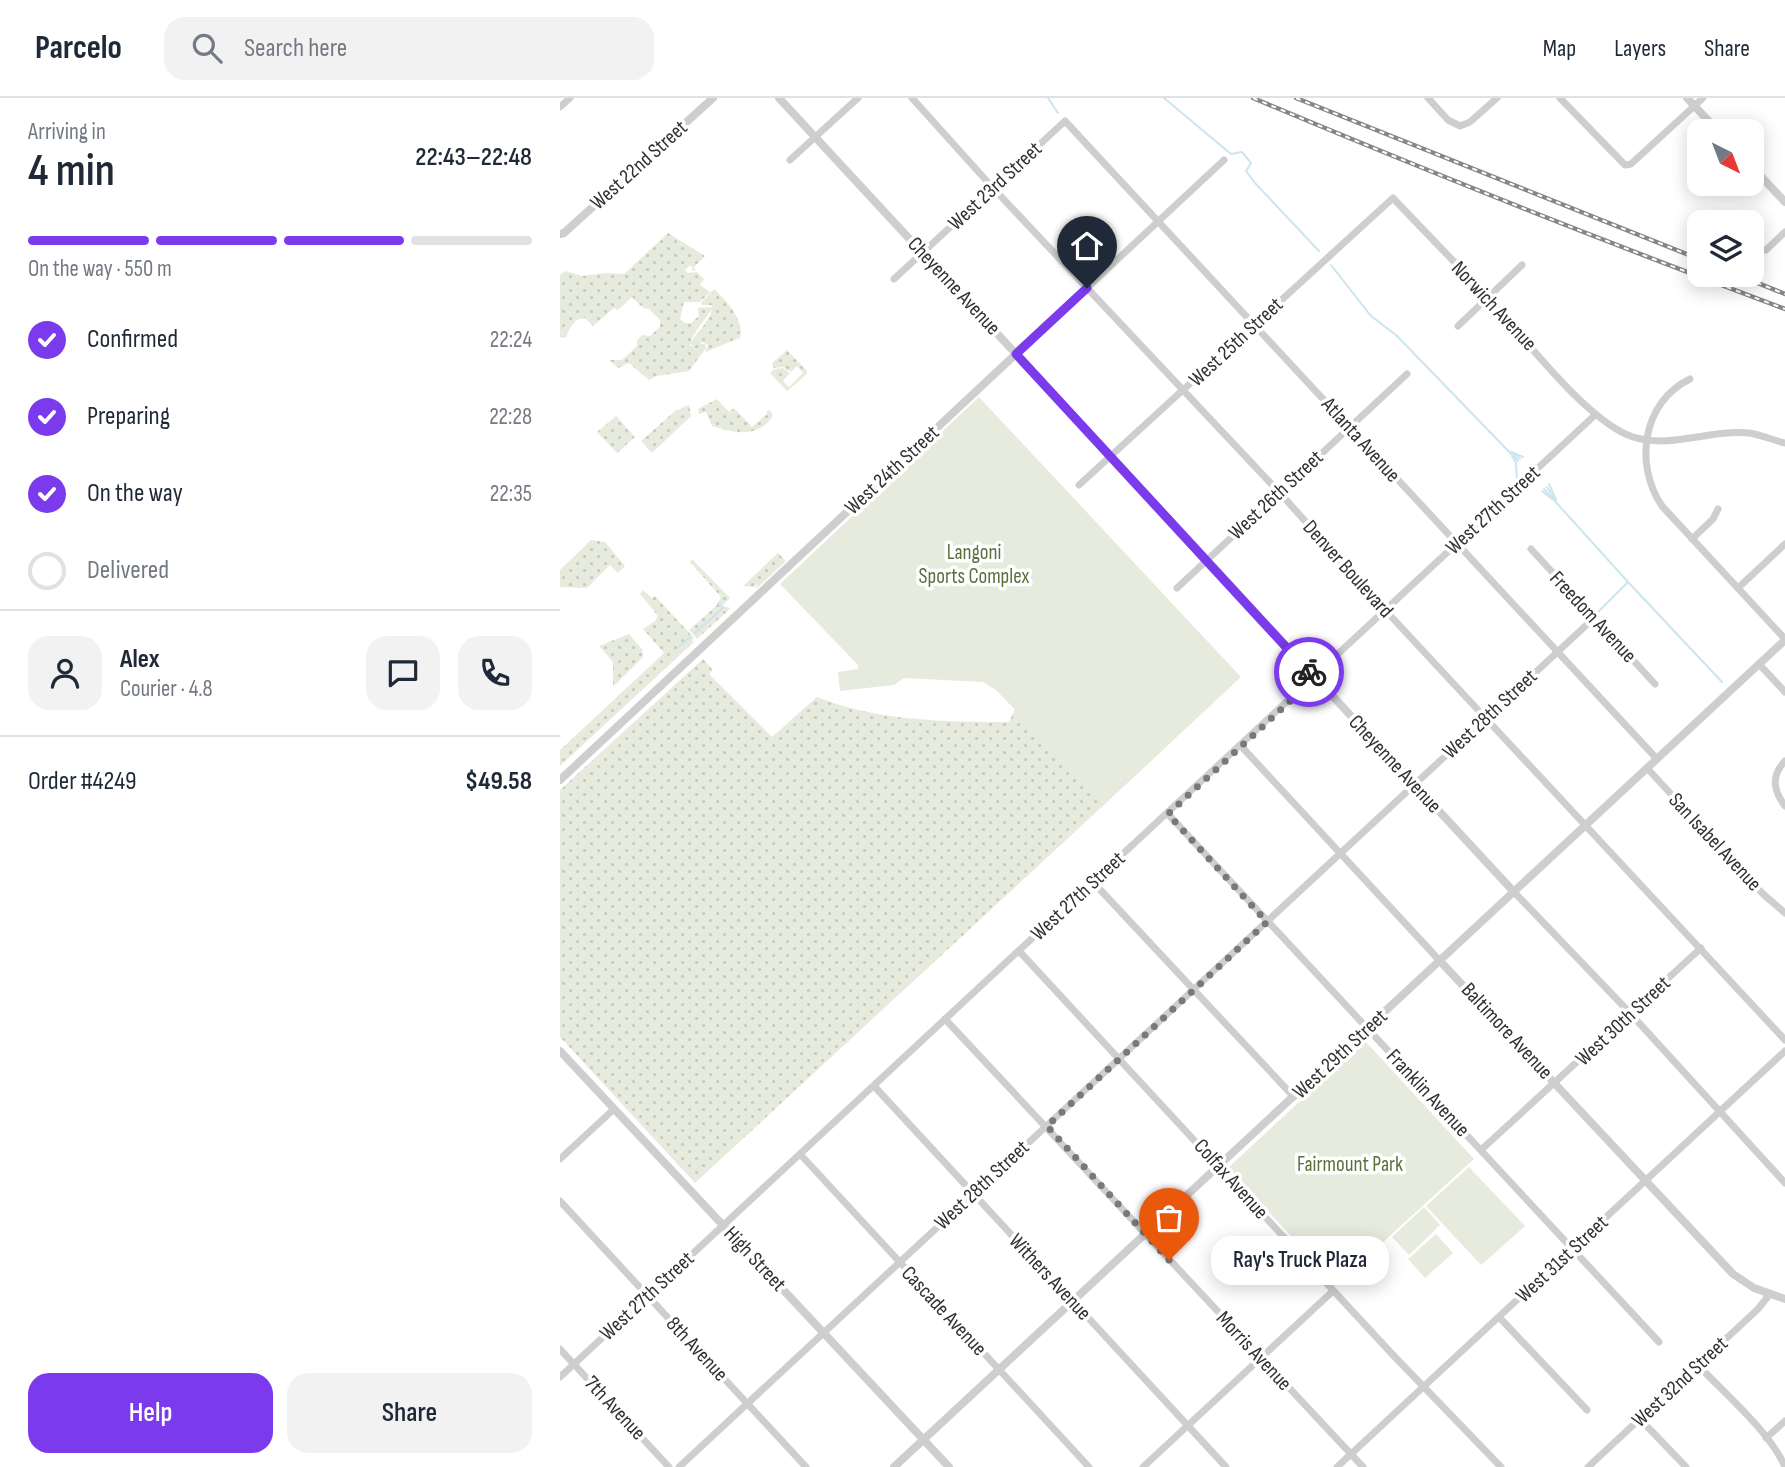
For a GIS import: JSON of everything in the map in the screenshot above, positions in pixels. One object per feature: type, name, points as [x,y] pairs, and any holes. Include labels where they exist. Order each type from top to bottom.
[{"type":"street","points":[[560,107],[570,98]]},
{"type":"street","name":"West 22nd Street","points":[[562,233],[713,98]]},
{"type":"street","name":"Cheyenne Avenue","points":[[779,98],[1785,1183]]},
{"type":"street","points":[[790,160],[858,98]]},
{"type":"street","name":"Denver Boulevard","points":[[912,98],[992,188],[1279,492],[1386,611],[1785,1040]]},
{"type":"street","points":[[1428,98],[1448,120],[1460,126],[1471,122],[1497,98]]},
{"type":"street","points":[[1560,98],[1625,165],[1631,164],[1703,98]]},
{"type":"street","points":[[1687,98],[1706,119]]},
{"type":"street","name":"West 23rd Street","points":[[894,279],[1065,121]]},
{"type":"street","name":"Atlanta Avenue","points":[[1065,121],[1657,758]]},
{"type":"street","name":"West 24th Street","points":[[560,780],[1224,160]]},
{"type":"street","points":[[1764,180],[1785,202]]},
{"type":"street","name":"Norwich Avenue","points":[[1393,198],[1595,415],[1625,433],[1647,440]]},
{"type":"street","name":"West 25th Street","points":[[1079,485],[1393,198]]},
{"type":"street","points":[[1766,250],[1785,232]]},
{"type":"street","points":[[1458,326],[1522,265]]},
{"type":"street","name":"West 26th Street","points":[[1177,588],[1407,374]]},
{"type":"street","points":[[1690,379],[1673,391],[1658,410],[1647,440],[1645,465],[1651,486],[1662,506],[1785,639]]},
{"type":"street","name":"West 27th Street","points":[[560,1377],[1595,415]]},
{"type":"street","points":[[1647,440],[1666,441],[1702,435],[1748,433],[1785,443]]},
{"type":"street","points":[[1692,539],[1713,519],[1718,509]]},
{"type":"street","points":[[1738,588],[1785,544]]},
{"type":"street","name":"Freedom Avenue","points":[[1531,549],[1655,684]]},
{"type":"street","name":"West 28th Street","points":[[679,1467],[1594,618]]},
{"type":"street","name":"West 29th Street","points":[[894,1467],[1785,639]]},
{"type":"street","points":[[1759,664],[1785,692]]},
{"type":"street","name":"Baltimore Avenue","points":[[1241,746],[1733,1274],[1769,1295],[1785,1299]]},
{"type":"street","points":[[1785,761],[1779,768],[1774,783],[1785,806]]},
{"type":"street","name":"San Isabel Avenue","points":[[1647,768],[1763,894],[1785,913]]},
{"type":"street","name":"Franklin Avenue","points":[[1168,814],[1659,1342]]},
{"type":"street","points":[[1093,882],[1294,1097]]},
{"type":"street","name":"West 30th Street","points":[[1481,1150],[1556,1084],[1701,948]]},
{"type":"street","name":"Colfax Avenue","points":[[1019,951],[1333,1291],[1501,1467]]},
{"type":"street","name":"Morris Avenue","points":[[945,1019],[1363,1467]]},
{"type":"street","name":"High Street","points":[[560,1051],[949,1467]]},
{"type":"street","name":"West 31st Street","points":[[1338,1467],[1785,1051]]},
{"type":"street","name":"Withers Avenue","points":[[874,1086],[1226,1467]]},
{"type":"street","points":[[560,1159],[614,1109]]},
{"type":"street","name":"Cascade Avenue","points":[[800,1154],[1089,1467]]},
{"type":"street","name":"8th Avenue","points":[[560,1201],[806,1467]]},
{"type":"street","points":[[1143,1467],[1333,1291]]},
{"type":"street","name":"West 32nd Street","points":[[1588,1467],[1758,1309],[1769,1295]]},
{"type":"street","points":[[1499,1317],[1587,1410]]},
{"type":"street","name":"7th Avenue","points":[[560,1349],[669,1467]]},
{"type":"street","points":[[1698,1366],[1766,1438],[1785,1467]]},
{"type":"street","points":[[1640,1419],[1686,1467]]},
{"type":"street","points":[[1766,1438],[1785,1421]]},
{"type":"green space","points":[[668,233],[705,256],[694,267],[696,271],[691,270],[693,268],[690,265],[685,270],[688,273],[697,272],[704,279],[700,285],[710,292],[700,302],[684,302],[680,319],[691,323],[699,316],[698,308],[712,307],[701,303],[714,289],[737,317],[740,338],[705,352],[708,345],[702,342],[700,344],[705,344],[706,348],[689,371],[657,376],[649,380],[629,363],[618,368],[609,360],[622,360],[637,346],[637,340],[642,335],[650,336],[660,327],[660,320],[632,297],[593,326],[585,318],[581,318],[572,325],[566,338],[560,337],[560,275],[565,271],[582,276],[624,274]],"holes":[[[712,309],[691,342],[691,345],[696,346],[690,346],[691,341],[696,331]]]},
{"type":"green space","points":[[787,350],[807,374],[787,391],[770,373],[774,369],[783,368],[790,373],[783,381],[789,387],[803,373],[797,366],[791,372],[783,367],[774,368],[772,363]]},
{"type":"green space","name":"Langoni Sports Complex","points":[[979,397],[1241,677],[1105,804],[996,690],[983,682],[904,678],[894,685],[840,691],[838,672],[858,669],[858,665],[780,584]]},
{"type":"green space","points":[[717,399],[729,412],[734,408],[752,427],[767,411],[770,410],[773,416],[753,431],[737,432],[712,426],[706,412],[699,414],[698,409]]},
{"type":"green space","points":[[689,405],[691,416],[652,453],[641,441],[675,411]]},
{"type":"green space","points":[[616,416],[635,437],[617,453],[597,432]]},
{"type":"green space","points":[[591,540],[605,542],[625,566],[618,573],[610,565],[587,588],[560,587],[560,570]]},
{"type":"green space","points":[[778,553],[786,561],[756,589],[757,584],[754,587],[743,586]]},
{"type":"green space","points":[[692,559],[730,598],[722,606],[731,608],[697,639],[689,630],[717,605],[721,597],[690,562]]},
{"type":"green space","points":[[643,590],[652,598],[655,596],[694,638],[694,642],[560,766],[560,750],[664,653],[643,629],[658,616],[640,594]]},
{"type":"green space","points":[[629,634],[642,649],[643,657],[613,687],[613,662],[599,646]]},
{"type":"green space","points":[[703,659],[713,670],[709,674],[772,737],[817,697],[863,711],[936,720],[1009,722],[1015,709],[1105,804],[695,1183],[560,1037],[560,790]]},
{"type":"green space","name":"Fairmount Park","points":[[1365,1041],[1474,1159],[1336,1285],[1228,1168]]},
{"type":"green space","points":[[1469,1167],[1525,1226],[1481,1265],[1426,1206]]},
{"type":"green space","points":[[1424,1207],[1440,1225],[1409,1255],[1392,1237]]},
{"type":"green space","points":[[1436,1234],[1453,1253],[1425,1278],[1408,1259]]},
{"type":"waterway","points":[[1048,98],[1058,113]]},
{"type":"waterway","points":[[1164,98],[1231,154],[1242,152],[1251,163],[1246,171],[1255,183],[1319,251]]},
{"type":"waterway","points":[[1331,265],[1371,316],[1396,335],[1518,461]]},
{"type":"waterway","points":[[1511,452],[1523,457]]},
{"type":"waterway","points":[[1514,454],[1520,459]]},
{"type":"waterway","points":[[1512,456],[1516,463],[1517,481]]},
{"type":"waterway","points":[[1549,484],[1556,500]]},
{"type":"waterway","points":[[1547,487],[1554,498]]},
{"type":"waterway","points":[[1544,489],[1722,682]]},
{"type":"waterway","points":[[1542,491],[1552,499]]},
{"type":"waterway","points":[[1598,612],[1627,583]]},
{"type":"waterway","points":[[695,633],[723,608],[718,603]]},
{"type":"waterway","points":[[680,646],[690,637]]},
{"type":"railway","points":[[1253,98],[1518,206],[1785,309]]},
{"type":"railway","points":[[1296,98],[1687,254]]},
{"type":"railway","points":[[1764,286],[1785,294]]},
{"type":"way so far","points":[[1169,1260],[1047,1126],[1267,922],[1168,814],[1315,678],[1309,672]]},
{"type":"place","name":"Ray's Truck Plaza","points":[[1169,1260]]},
{"type":"route","points":[[1087,288],[1016,354],[1309,672]]}]
